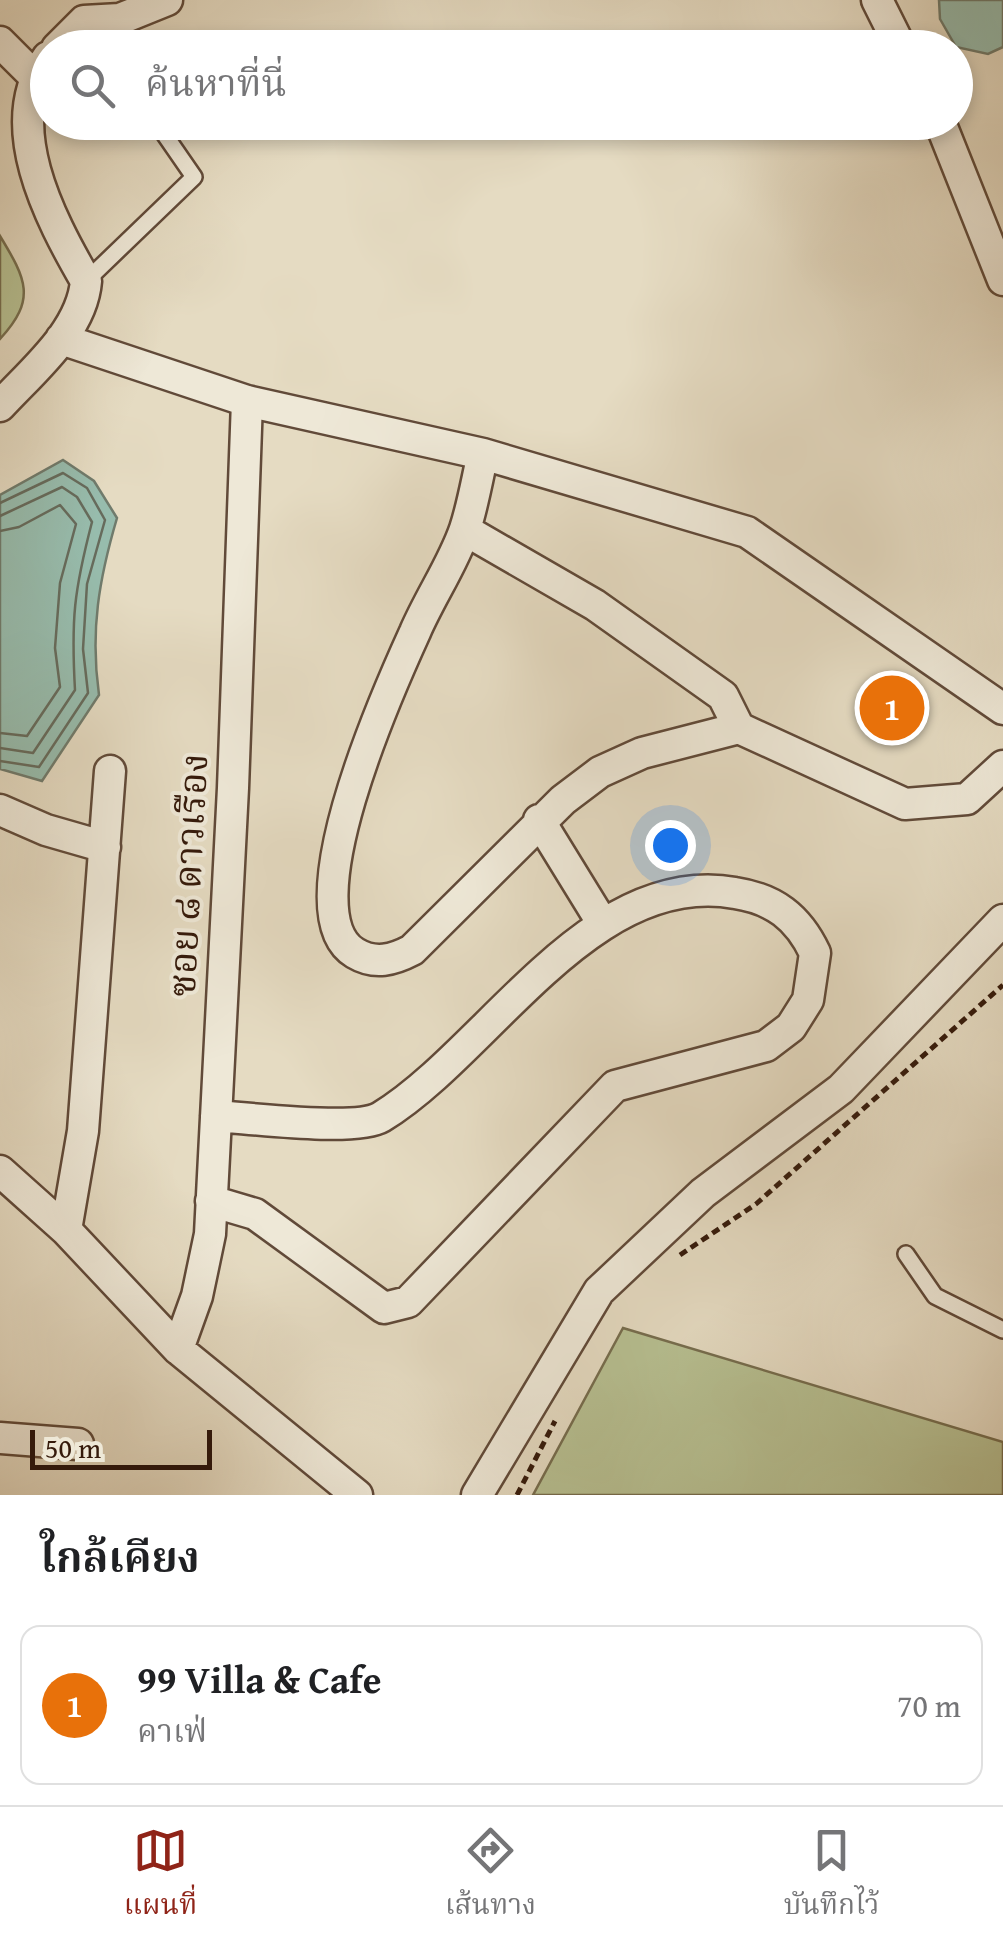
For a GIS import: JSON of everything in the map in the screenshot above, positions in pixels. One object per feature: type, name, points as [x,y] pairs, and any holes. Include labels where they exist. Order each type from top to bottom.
[{"type":"street","points":[[83,10],[120,18],[167,0]]},
{"type":"street","points":[[876,0],[892,30]]},
{"type":"street","points":[[0,42],[30,60]]},
{"type":"street","points":[[0,406],[61,339],[77,314],[86,281],[32,192],[21,154],[24,90],[30,80]]},
{"type":"street","points":[[947,140],[1003,280]]},
{"type":"street","points":[[61,339],[247,401],[483,454],[747,532],[1003,708]]},
{"type":"street","name":"ซอย ๘ ดาวเรือง","points":[[178,1349],[197,1296],[210,1234],[247,401]]},
{"type":"street","points":[[483,454],[465,530],[366,746],[335,864],[332,916],[343,946],[364,958],[390,961],[412,950],[539,820],[600,772],[642,753],[739,728]]},
{"type":"street","points":[[465,530],[596,605],[722,696],[739,728],[905,804],[967,799],[1003,766]]},
{"type":"street","points":[[66,1230],[83,1130],[110,770]]},
{"type":"street","points":[[0,810],[46,830],[105,847]]},
{"type":"street","points":[[539,820],[603,924]]},
{"type":"street","points":[[211,1201],[255,1214],[384,1308],[408,1302],[615,1086],[766,1046],[791,1027],[808,1000],[815,953],[806,932],[788,912],[756,896],[715,889],[664,898],[603,924],[546,968],[438,1070],[378,1119],[330,1123],[216,1116]]},
{"type":"street","points":[[477,1495],[599,1290],[703,1193],[842,1090],[1003,920]]},
{"type":"street","points":[[0,1171],[66,1230],[178,1349],[357,1495]]},
{"type":"street","points":[[0,1438],[78,1444]]},
{"type":"lane","points":[[86,281],[194,177],[168,140]]},
{"type":"lane","points":[[906,1254],[935,1296],[1003,1330]]},
{"type":"path","points":[[676,1258],[756,1204],[1003,985]]},
{"type":"path","points":[[517,1495],[560,1412]]},
{"type":"shaded area","points":[[0,236],[24,289],[19,312],[0,339]]},
{"type":"shaded area","points":[[623,1328],[1003,1442],[1003,1495],[533,1495]]},
{"type":"water","points":[[939,0],[1003,0],[1003,47],[988,54],[973,51],[973,30],[946,30],[940,19]]},
{"type":"water","points":[[63,460],[94,481],[117,518],[98,605],[95,649],[99,695],[42,781],[0,769],[0,495]]},
{"type":"place","name":"99 Villa & Cafe","points":[[892,708]]}]
